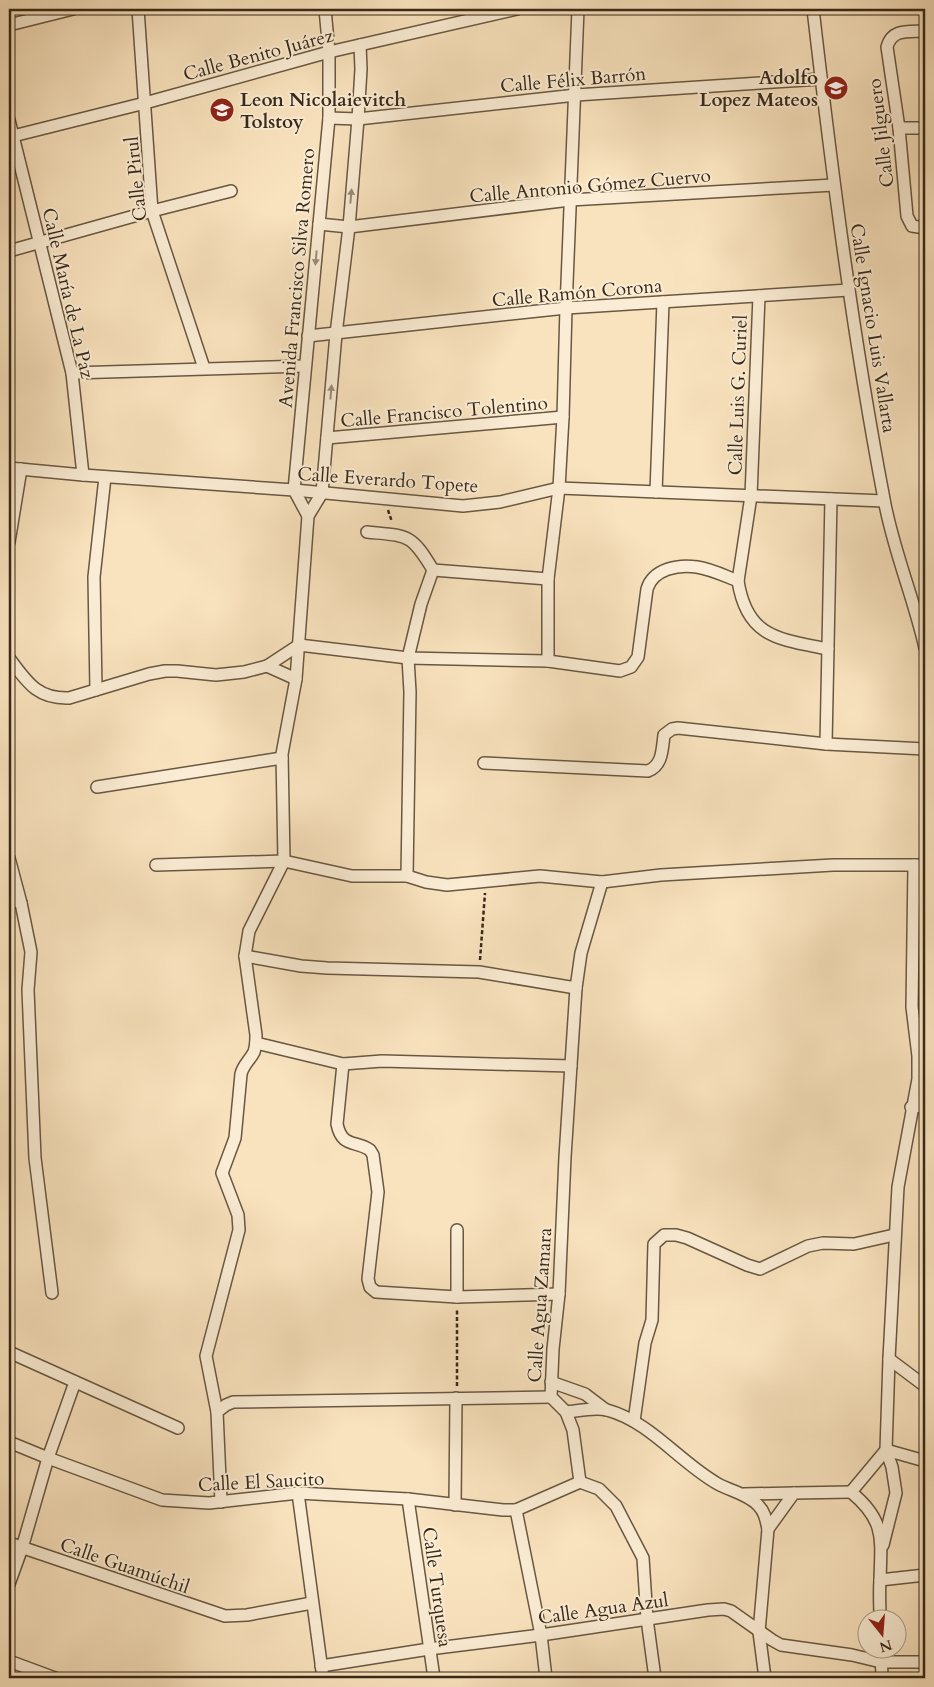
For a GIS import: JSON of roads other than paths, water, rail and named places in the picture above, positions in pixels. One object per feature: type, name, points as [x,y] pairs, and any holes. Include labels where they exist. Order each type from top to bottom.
[{"type":"street","points":[[9,25],[73,9]]},
{"type":"street","name":"Calle Pirul","points":[[138,9],[152,210],[204,368]]},
{"type":"street","name":"Avenida Francisco Silva Romero","points":[[294,490],[328,118],[330,52],[325,9]]},
{"type":"street","name":"Calle Benito Juárez","points":[[11,137],[145,103],[330,52],[517,9]]},
{"type":"street","points":[[548,661],[548,579],[559,488],[564,418],[566,308],[578,9]]},
{"type":"street","name":"Calle Ignacio Luis Vallarta","points":[[813,9],[834,185],[849,290],[884,501],[922,625],[925,646]]},
{"type":"street","name":"Calle Jilguero","points":[[925,31],[899,32],[892,36],[887,47],[899,128],[907,216],[912,226],[925,228]]},
{"type":"street","points":[[221,1502],[217,1412],[206,1356],[239,1230],[238,1215],[222,1173],[235,1138],[242,1068],[254,1053],[256,1043],[245,956],[249,931],[284,861],[282,758],[296,679],[308,516],[322,493],[358,119],[361,69],[360,45]]},
{"type":"street","name":"Calle Félix Barrón","points":[[328,118],[358,119],[576,95],[821,79]]},
{"type":"street","name":"Calle María de La Paz","points":[[9,120],[11,137],[72,373],[83,475]]},
{"type":"street","points":[[899,128],[925,128]]},
{"type":"street","name":"Calle Antonio Gómez Cuervo","points":[[319,224],[348,227],[570,200],[834,185]]},
{"type":"street","points":[[9,251],[152,210],[231,191]]},
{"type":"street","name":"Calle Ramón Corona","points":[[308,336],[566,308],[849,290]]},
{"type":"street","name":"Calle Luis G. Curiel","points":[[738,581],[751,496],[759,296]]},
{"type":"street","points":[[656,492],[663,302]]},
{"type":"street","points":[[72,373],[305,366]]},
{"type":"street","name":"Calle Francisco Tolentino","points":[[327,438],[564,418]]},
{"type":"street","name":"Calle Everardo Topete","points":[[9,468],[105,477],[294,490],[463,506],[500,502],[559,488],[884,501]]},
{"type":"street","points":[[9,542],[21,469]]},
{"type":"street","points":[[96,690],[94,577],[105,477]]},
{"type":"street","points":[[294,490],[308,516]]},
{"type":"street","points":[[826,744],[831,499]]},
{"type":"street","points":[[367,532],[397,535],[413,541],[433,570]]},
{"type":"street","points":[[9,658],[28,684],[46,695],[57,698],[69,698],[165,671],[177,670],[216,675],[244,672],[266,666],[299,645],[408,658],[548,661],[620,671],[631,667],[638,657],[644,600],[649,580],[668,569],[684,566],[697,567],[738,581],[741,599],[750,619],[762,630],[788,641],[828,649]]},
{"type":"street","points":[[433,570],[548,579]]},
{"type":"street","points":[[407,876],[410,692],[408,658],[421,604],[433,570]]},
{"type":"street","points":[[266,666],[296,679]]},
{"type":"street","points":[[484,763],[648,771],[655,768],[658,763],[664,735],[672,729],[684,728],[826,744],[925,749]]},
{"type":"street","points":[[98,787],[282,758]]},
{"type":"street","points":[[9,858],[31,952],[28,990],[35,1158],[52,1293]]},
{"type":"street","points":[[156,865],[284,861],[352,876],[407,876],[426,882],[447,885],[540,876],[602,882],[786,867],[919,865],[912,1007],[918,1071],[898,1187],[888,1359],[886,1450],[892,1467],[896,1493],[882,1550],[880,1610]]},
{"type":"street","name":"Calle Agua Zamara","points":[[580,1482],[572,1430],[566,1412],[551,1397],[551,1382],[559,1294],[565,1157],[576,988],[581,953],[602,882]]},
{"type":"street","points":[[9,898],[21,903]]},
{"type":"street","points":[[245,956],[301,966],[327,968],[479,972],[576,988]]},
{"type":"street","points":[[913,970],[925,969]]},
{"type":"street","points":[[256,1043],[343,1064],[382,1061],[571,1066]]},
{"type":"street","points":[[343,1064],[340,1086],[339,1130],[343,1139],[351,1144],[370,1150],[378,1188],[368,1279],[370,1287],[376,1292],[458,1297],[559,1294]]},
{"type":"street","points":[[911,1107],[925,1106]]},
{"type":"street","points":[[457,1230],[458,1297]]},
{"type":"street","points":[[634,1420],[645,1343],[652,1320],[654,1244],[664,1235],[670,1234],[687,1238],[760,1269],[808,1246],[823,1243],[854,1244],[894,1235]]},
{"type":"street","points":[[9,1352],[178,1428]]},
{"type":"street","points":[[888,1359],[925,1386]]},
{"type":"street","points":[[9,1584],[22,1548],[48,1458],[75,1382]]},
{"type":"street","points":[[551,1382],[585,1394],[606,1410],[634,1420],[718,1484],[742,1494],[760,1508],[766,1518],[768,1529],[759,1632],[765,1678]]},
{"type":"street","points":[[217,1412],[234,1402],[551,1397]]},
{"type":"street","points":[[455,1505],[456,1398]]},
{"type":"street","points":[[566,1412],[606,1410]]},
{"type":"street","name":"Calle El Saucito","points":[[9,1442],[162,1500],[209,1503],[298,1493],[408,1500],[516,1510],[580,1482]]},
{"type":"street","points":[[886,1450],[925,1461]]},
{"type":"street","points":[[851,1492],[886,1450]]},
{"type":"street","points":[[580,1482],[599,1489],[616,1506],[643,1558],[655,1678]]},
{"type":"street","points":[[742,1494],[851,1492],[865,1504],[876,1521],[882,1550]]},
{"type":"street","points":[[298,1493],[322,1672]]},
{"type":"street","points":[[768,1529],[794,1493]]},
{"type":"street","name":"Calle Turquesa","points":[[408,1500],[434,1678]]},
{"type":"street","points":[[516,1510],[541,1635],[546,1678]]},
{"type":"street","name":"Calle Guamúchil","points":[[9,1543],[217,1614],[232,1617],[312,1603]]},
{"type":"street","points":[[880,1580],[925,1575]]},
{"type":"street","name":"Calle Agua Azul","points":[[322,1672],[429,1649],[724,1609],[731,1611],[759,1632],[781,1645],[852,1655],[881,1662],[925,1662]]},
{"type":"street","points":[[9,1661],[55,1678]]},
{"type":"street","points":[[881,1662],[882,1678]]},
{"type":"place","name":"Adolfo Lopez Mateos","points":[[836,88]]},
{"type":"place","name":"Leon Nicolaievitch Tolstoy","points":[[222,110]]}]
